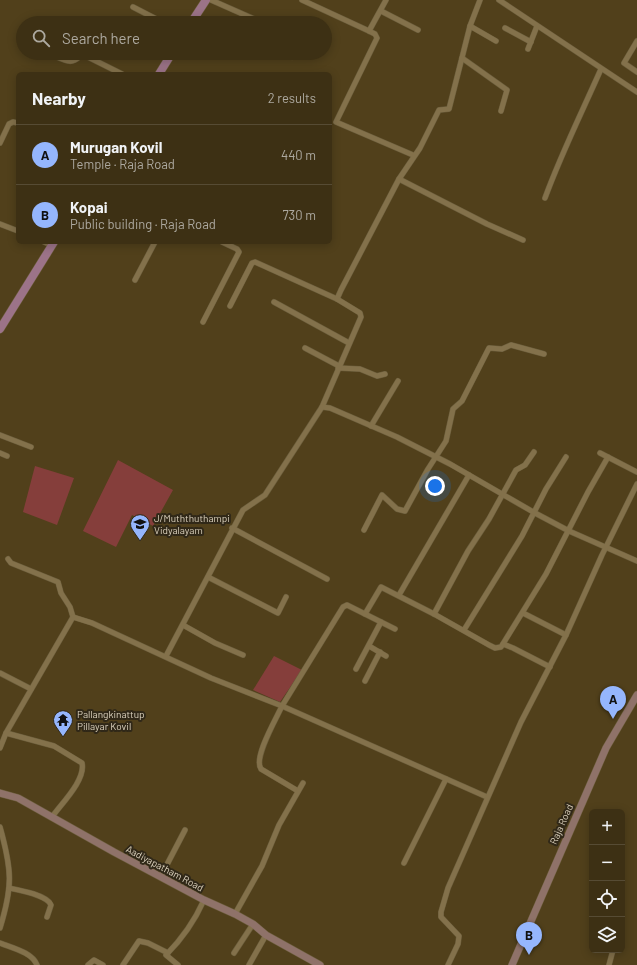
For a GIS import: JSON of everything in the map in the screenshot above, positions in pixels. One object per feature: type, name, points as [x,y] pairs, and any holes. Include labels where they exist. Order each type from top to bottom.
[{"type":"main road","points":[[196,16],[206,0]]},
{"type":"main road","points":[[160,72],[168,60]]},
{"type":"main road","points":[[0,329],[49,244]]},
{"type":"street","points":[[211,0],[247,16]]},
{"type":"street","points":[[302,0],[375,34],[377,38],[336,122],[413,156]]},
{"type":"street","points":[[369,31],[386,0]]},
{"type":"street","points":[[337,299],[399,179],[413,156],[420,148],[438,110],[449,109],[470,26],[480,0]]},
{"type":"street","points":[[499,0],[637,92]]},
{"type":"street","points":[[133,7],[150,16]]},
{"type":"street","points":[[381,11],[418,30]]},
{"type":"street","points":[[470,26],[496,41]]},
{"type":"street","points":[[528,49],[537,26]]},
{"type":"street","points":[[505,28],[531,42]]},
{"type":"street","points":[[637,41],[624,63],[637,72]]},
{"type":"street","points":[[462,58],[507,90],[501,111]]},
{"type":"street","points":[[98,60],[119,72]]},
{"type":"street","points":[[545,198],[561,154],[580,119],[601,69]]},
{"type":"street","points":[[0,143],[9,124],[16,123]]},
{"type":"street","points":[[399,179],[487,224],[523,240]]},
{"type":"street","points":[[0,224],[16,230]]},
{"type":"street","points":[[135,280],[154,244]]},
{"type":"street","points":[[203,322],[239,252],[237,249],[226,244]]},
{"type":"street","points":[[166,656],[242,510],[265,495],[322,407],[361,315],[337,299],[255,262],[252,263],[230,306]]},
{"type":"street","points":[[274,302],[349,342]]},
{"type":"street","points":[[364,530],[382,495],[397,509],[405,511],[448,437],[453,409],[462,401],[488,348],[502,349],[511,346],[544,354]]},
{"type":"street","points":[[305,348],[339,367],[360,369],[377,376],[385,374]]},
{"type":"street","points":[[371,426],[398,381]]},
{"type":"street","points":[[322,407],[330,408],[436,457],[534,514],[637,562]]},
{"type":"street","points":[[0,435],[31,447]]},
{"type":"street","points":[[434,614],[516,470],[524,465],[534,452]]},
{"type":"street","points":[[0,453],[7,456]]},
{"type":"street","points":[[600,453],[637,472]]},
{"type":"street","points":[[464,630],[502,570],[534,514],[546,489],[566,457]]},
{"type":"street","points":[[365,614],[381,587],[399,595],[495,648],[500,647],[523,613],[608,457]]},
{"type":"street","points":[[399,595],[469,475]]},
{"type":"street","points":[[448,965],[458,944],[459,936],[453,928],[444,922],[441,912],[448,888],[521,722],[566,635],[605,548],[637,484]]},
{"type":"street","points":[[232,528],[327,579]]},
{"type":"street","points":[[0,748],[6,733],[73,617],[70,607],[61,593],[58,582],[11,563],[8,559]]},
{"type":"street","points":[[208,577],[278,613],[286,596]]},
{"type":"street","points":[[298,791],[261,769],[259,764],[261,753],[282,706],[344,607],[347,605],[395,630]]},
{"type":"street","points":[[523,613],[566,635]]},
{"type":"street","points":[[73,617],[92,623],[211,678],[282,706],[361,740],[487,797]]},
{"type":"street","points":[[356,669],[381,622]]},
{"type":"street","points":[[183,625],[215,643],[243,655]]},
{"type":"street","points":[[503,644],[550,667]]},
{"type":"street","points":[[368,646],[386,656]]},
{"type":"street","points":[[365,681],[380,652]]},
{"type":"street","points":[[0,673],[32,689]]},
{"type":"street","name":"Raja Road","points":[[512,965],[606,748],[637,696]]},
{"type":"street","points":[[6,733],[54,746],[82,763],[80,774],[73,791],[52,817]]},
{"type":"street","points":[[404,863],[446,779]]},
{"type":"street","points":[[235,914],[262,866],[279,825],[303,783]]},
{"type":"street","name":"Aadiyapatham Road","points":[[0,793],[18,798],[114,852],[204,900],[235,914],[253,924],[266,935],[320,965]]},
{"type":"street","points":[[0,827],[11,874],[8,903],[0,928]]},
{"type":"street","points":[[161,876],[185,830]]},
{"type":"street","points":[[9,888],[24,891],[47,900],[50,905],[47,917]]},
{"type":"street","points":[[168,953],[174,948],[198,914],[204,900]]},
{"type":"street","points":[[234,953],[253,924]]},
{"type":"street","points":[[249,965],[266,935]]},
{"type":"street","points":[[123,965],[139,941],[148,943],[168,953],[167,956],[178,965]]},
{"type":"street","points":[[0,943],[26,954],[34,959],[37,965]]},
{"type":"street","points":[[609,965],[612,953]]},
{"type":"street","points":[[88,965],[94,960],[103,965]]},
{"type":"shaded area","points":[[118,460],[173,490],[153,526],[132,515],[116,547],[83,531]]},
{"type":"shaded area","points":[[35,466],[74,478],[57,525],[23,512]]},
{"type":"shaded area","points":[[274,656],[302,670],[280,702],[253,690]]},
{"type":"place","name":"J/Muththuthampi Vidyalayam","points":[[140,541]]},
{"type":"place","name":"Murugan Kovil","points":[[613,719]]},
{"type":"place","name":"Pallangkinattup Pillayar Kovil","points":[[63,737]]},
{"type":"place","name":"Kopai","points":[[529,955]]}]
